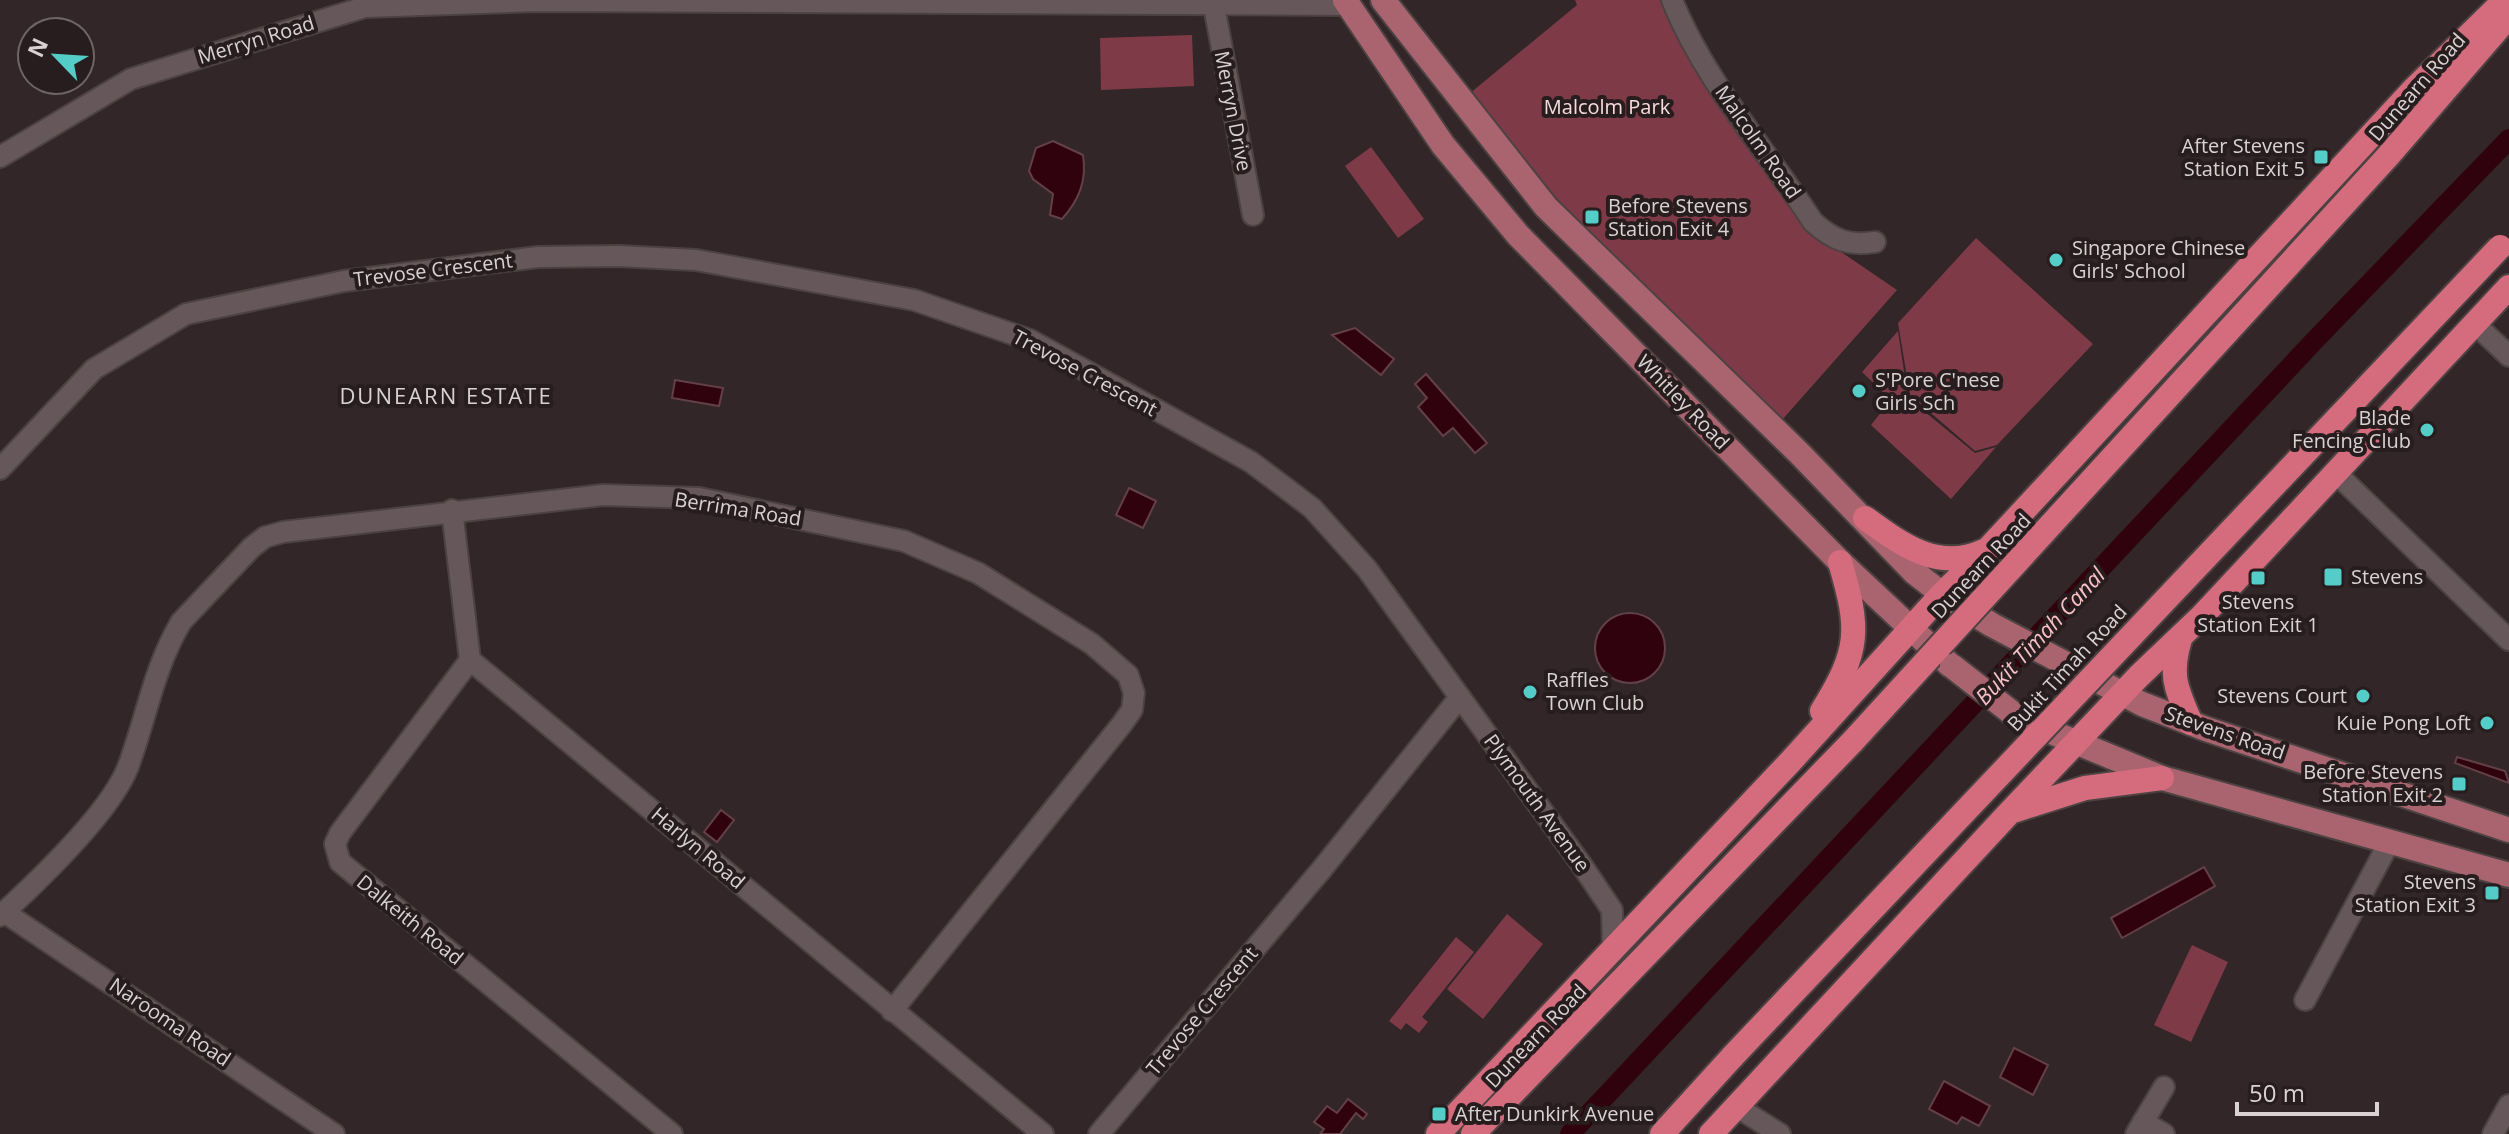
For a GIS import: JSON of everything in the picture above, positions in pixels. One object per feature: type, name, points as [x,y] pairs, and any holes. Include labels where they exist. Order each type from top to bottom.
[{"type":"highway","points":[[1438,1134],[1791,761],[1942,594],[1989,548],[2393,111],[2505,0]]},
{"type":"highway","name":"Dunearn Road","points":[[1473,1134],[1853,741],[2389,155],[2509,16]]},
{"type":"highway","name":"Bukit Timah Road","points":[[1662,1134],[2504,242]]},
{"type":"highway","points":[[1711,1134],[2010,812],[2180,639],[2509,287]]},
{"type":"highway","points":[[1865,518],[1923,555],[1948,560],[1969,558],[1989,548]]},
{"type":"highway","points":[[1791,761],[1831,696],[1855,640],[1854,609],[1840,562]]},
{"type":"highway","points":[[2180,639],[2172,667],[2175,686],[2191,723]]},
{"type":"highway","points":[[2010,812],[2085,788],[2162,778]]},
{"type":"main road","points":[[1383,0],[1546,207],[1865,518],[1914,572],[1942,594],[1992,625],[2124,694]]},
{"type":"main road","name":"Whitley Road","points":[[1347,3],[1443,145],[1518,235],[1840,562],[1952,666],[2021,720],[2078,741]]},
{"type":"main road","name":"Stevens Road","points":[[2124,694],[2191,723],[2509,830]]},
{"type":"main road","points":[[2078,741],[2162,778],[2509,875]]},
{"type":"street","name":"Malcolm Road","points":[[1672,0],[1683,28],[1718,88],[1813,222],[1834,240],[1857,245],[1875,242]]},
{"type":"street","name":"Merryn Road","points":[[0,157],[131,79],[365,7],[517,1],[1065,2],[1214,6],[1347,3]]},
{"type":"street","name":"Merryn Drive","points":[[1214,6],[1253,215]]},
{"type":"street","name":"Trevose Crescent","points":[[0,469],[94,369],[186,314],[344,281],[490,262],[619,256],[696,260],[914,300],[1030,340],[1251,462],[1312,508],[1340,535],[1460,697],[1322,869],[1099,1134]]},
{"type":"street","points":[[2475,324],[2509,356]]},
{"type":"street","points":[[2338,470],[2342,479],[2509,640]]},
{"type":"street","name":"Berrima Road","points":[[2,914],[101,811],[128,766],[160,658],[181,622],[265,537],[452,510],[603,495],[699,498],[904,541],[978,573],[1092,644],[1128,675],[1134,693],[1132,710],[892,1011]]},
{"type":"street","points":[[452,510],[470,660]]},
{"type":"street","name":"Harlyn Road","points":[[470,660],[1043,1134]]},
{"type":"street","name":"Dalkeith Road","points":[[470,660],[340,833],[335,844],[340,862],[672,1134]]},
{"type":"street","name":"Plymouth Avenue","points":[[1460,697],[1612,910]]},
{"type":"street","points":[[2305,1000],[2390,841]]},
{"type":"street","points":[[1613,948],[1612,910],[1638,921]]},
{"type":"street","name":"Narooma Road","points":[[2,914],[334,1134]]},
{"type":"street","points":[[2164,1087],[2139,1128],[2164,1134]]},
{"type":"street","points":[[2493,1134],[2509,1105]]},
{"type":"street","points":[[1737,1107],[1780,1134]]},
{"type":"green space","name":"Malcolm Park","points":[[1575,0],[1663,0],[1806,228],[1897,290],[1782,420],[1555,200],[1469,94],[1577,5]]},
{"type":"green space","points":[[1192,35],[1194,86],[1101,90],[1100,38]]},
{"type":"green space","points":[[1371,147],[1424,219],[1398,238],[1345,166]]},
{"type":"green space","points":[[1976,238],[2093,344],[1997,445],[1975,451],[1910,395],[1898,323]]},
{"type":"green space","points":[[1898,331],[1908,398],[1975,453],[1996,447],[1951,499],[1871,425],[1891,400],[1862,372]]},
{"type":"green space","points":[[1507,914],[1543,944],[1483,1019],[1447,989]]},
{"type":"green space","points":[[1456,937],[1474,952],[1422,1017],[1428,1022],[1419,1033],[1406,1023],[1401,1030],[1389,1021]]},
{"type":"green space","points":[[2192,945],[2228,962],[2191,1042],[2154,1025]]},
{"type":"shaded area","points":[[1053,141],[1083,155],[1084,173],[1080,190],[1062,219],[1050,215],[1053,194],[1033,179],[1029,171],[1036,148]]},
{"type":"shaded area","points":[[1355,328],[1394,359],[1381,375],[1332,335]]},
{"type":"shaded area","points":[[1426,374],[1487,443],[1475,453],[1453,428],[1443,436],[1418,407],[1427,398],[1415,384]]},
{"type":"shaded area","points":[[675,380],[723,388],[719,406],[672,398]]},
{"type":"shaded area","points":[[1129,488],[1156,501],[1143,528],[1116,515]]},
{"type":"shaded area","points":[[1630,613],[1655,623],[1665,648],[1655,673],[1630,683],[1605,673],[1595,648],[1605,623]]},
{"type":"shaded area","points":[[2457,757],[2505,771],[2509,783],[2455,763]]},
{"type":"shaded area","points":[[721,810],[734,820],[717,842],[704,832]]},
{"type":"shaded area","points":[[2204,867],[2215,886],[2122,938],[2111,918]]},
{"type":"shaded area","points":[[2014,1048],[2048,1065],[2033,1095],[2000,1077]]},
{"type":"shaded area","points":[[1944,1081],[1990,1106],[1979,1126],[1962,1117],[1957,1124],[1929,1109]]},
{"type":"shaded area","points":[[1348,1099],[1367,1114],[1363,1119],[1356,1113],[1340,1134],[1320,1134],[1324,1129],[1314,1122],[1327,1106],[1337,1113]]},
{"type":"waterway","name":"Bukit Timah Canal","points":[[1570,1134],[2316,339],[2509,139]]},
{"type":"place","name":"After Stevens Station Exit 5","points":[[2321,157]]},
{"type":"place","name":"Before Stevens Station Exit 4","points":[[1592,217]]},
{"type":"place","name":"Singapore Chinese Girls' School","points":[[2056,260]]},
{"type":"place","name":"S'Pore C'nese Girls Sch","points":[[1859,391]]},
{"type":"place","name":"Blade Fencing Club","points":[[2427,430]]},
{"type":"place","name":"Stevens","points":[[2333,577]]},
{"type":"place","name":"Stevens Station Exit 1","points":[[2258,578]]},
{"type":"place","name":"Raffles Town Club","points":[[1530,692]]},
{"type":"place","name":"Stevens Court","points":[[2363,696]]},
{"type":"place","name":"Kuie Pong Loft","points":[[2487,723]]},
{"type":"place","name":"Before Stevens Station Exit 2","points":[[2459,784]]},
{"type":"place","name":"Stevens Station Exit 3","points":[[2492,893]]},
{"type":"place","name":"After Dunkirk Avenue","points":[[1439,1114]]},
{"type":"district","name":"DUNEARN ESTATE","points":[[446,396]]}]
